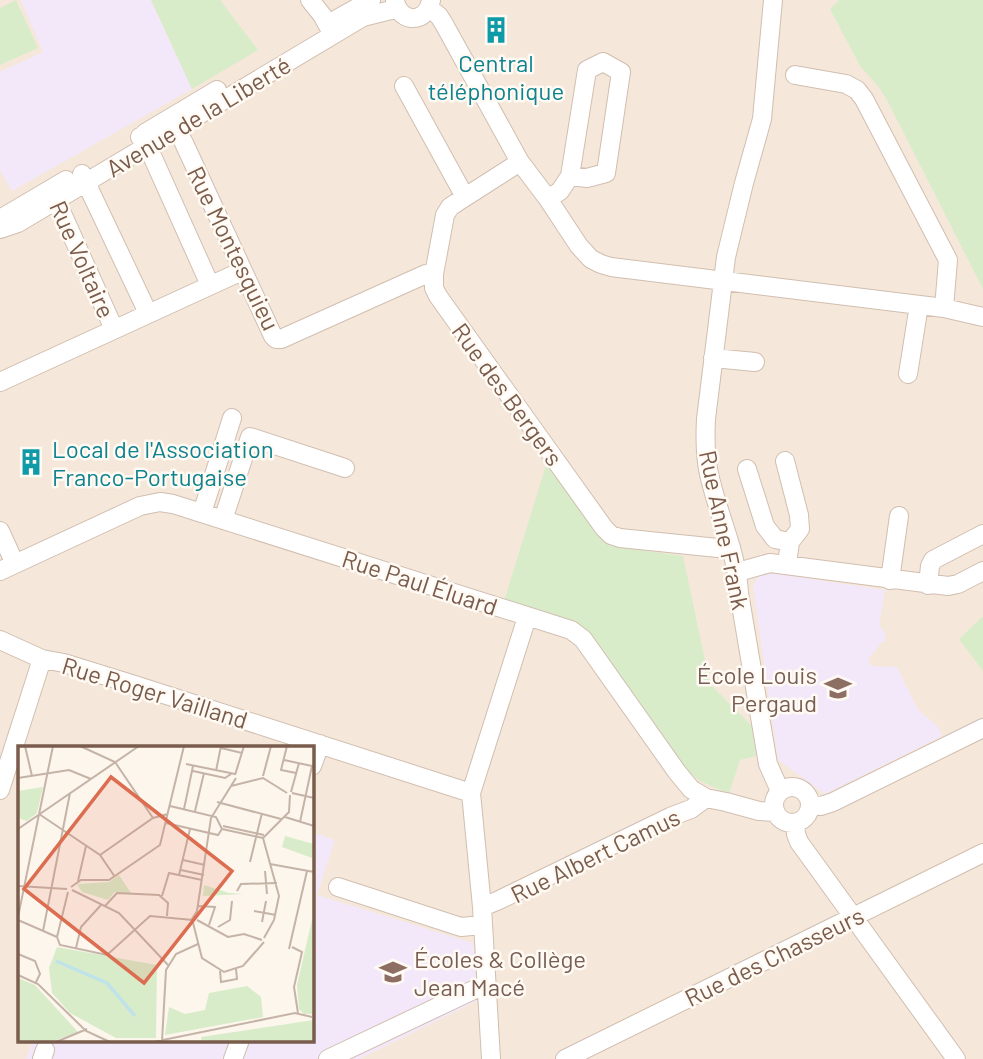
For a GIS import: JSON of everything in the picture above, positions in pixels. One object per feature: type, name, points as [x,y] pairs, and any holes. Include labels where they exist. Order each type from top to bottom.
[{"type":"street","points":[[310,0],[330,30]]},
{"type":"street","name":"Avenue de la Liberté","points":[[2,223],[18,223],[54,194],[330,30],[371,0]]},
{"type":"street","name":"Rue Anne Frank","points":[[774,0],[762,120],[726,257],[706,419],[707,459],[713,491],[738,572],[768,764],[780,791]]},
{"type":"street","points":[[430,4],[444,24],[520,162],[591,259],[601,264],[723,281],[919,304],[983,317]]},
{"type":"street","name":"Avenue de la Liberté","points":[[330,30],[387,11],[397,5],[408,17],[414,18],[426,13],[430,4]]},
{"type":"street","points":[[548,199],[560,191],[570,176],[587,70],[603,62],[621,72],[606,173],[587,178],[570,176]]},
{"type":"street","points":[[795,75],[846,84],[857,90],[864,99],[948,260],[944,308]]},
{"type":"street","points":[[404,86],[465,197]]},
{"type":"street","name":"Rue Montesquieu","points":[[174,123],[276,339],[426,274],[434,274]]},
{"type":"street","name":"Rue Montesquieu","points":[[143,141],[210,285]]},
{"type":"street","name":"Rue des Bergers","points":[[520,162],[450,207],[445,215],[434,274],[434,288],[438,296],[611,535],[706,547],[731,547]]},
{"type":"street","name":"Rue Voltaire","points":[[84,177],[148,313]]},
{"type":"street","name":"Rue Voltaire","points":[[54,194],[114,328]]},
{"type":"street","points":[[0,382],[242,271]]},
{"type":"street","points":[[908,374],[919,304]]},
{"type":"street","points":[[713,358],[755,362]]},
{"type":"street","points":[[202,513],[232,418]]},
{"type":"street","points":[[223,520],[250,437],[345,468]]},
{"type":"street","points":[[785,461],[800,529],[790,542],[787,565]]},
{"type":"street","points":[[747,469],[765,526],[775,539],[790,542]]},
{"type":"street","name":"Rue Paul Éluard","points":[[8,567],[140,506],[160,502],[571,630],[583,639],[691,789],[706,798],[759,811],[775,812]]},
{"type":"street","points":[[890,580],[899,516]]},
{"type":"street","points":[[0,531],[8,567]]},
{"type":"street","points":[[928,585],[933,560],[983,534]]},
{"type":"street","points":[[738,572],[771,563],[948,586],[983,572]]},
{"type":"street","points":[[491,1059],[471,793],[527,617]]},
{"type":"street","name":"Rue Roger Vailland","points":[[0,640],[42,659],[124,681],[471,793]]},
{"type":"street","points":[[8,782],[42,659]]},
{"type":"street","points":[[810,805],[821,806],[833,802],[983,728]]},
{"type":"street","points":[[313,763],[320,744]]},
{"type":"street","points":[[793,786],[805,792],[810,805],[806,816],[795,823],[783,821],[775,812],[774,804],[780,791],[793,786]]},
{"type":"street","name":"Rue Albert Camus","points":[[482,916],[510,895],[691,809],[706,798]]},
{"type":"street","points":[[795,823],[799,842],[956,1059]]},
{"type":"street","name":"Rue des Chasseurs","points":[[565,1059],[983,853]]},
{"type":"street","points":[[338,887],[461,927],[482,916]]},
{"type":"street","points":[[328,1059],[486,984]]},
{"type":"street","points":[[233,1059],[239,1042]]},
{"type":"shaded area","points":[[0,0],[983,0],[983,1059],[0,1059]]},
{"type":"shaded area","points":[[21,0],[151,0],[192,89],[12,191],[0,170],[0,72],[43,52]]},
{"type":"shaded area","name":"École Louis Pergaud","points":[[770,573],[885,590],[879,625],[885,633],[885,641],[870,657],[869,664],[897,667],[918,710],[938,727],[942,736],[825,794],[778,760],[753,586],[758,577]]},
{"type":"shaded area","name":"Écoles & Collège Jean Macé","points":[[313,832],[335,840],[317,895],[473,943],[477,1001],[359,1059],[26,1059],[32,1042],[313,1042]]},
{"type":"green space","points":[[16,0],[38,48],[0,65],[0,8]]},
{"type":"green space","points":[[151,0],[220,0],[258,50],[192,89]]},
{"type":"green space","points":[[839,0],[983,0],[983,289],[888,102],[860,66],[830,9]]},
{"type":"green space","points":[[547,462],[610,546],[683,556],[710,684],[752,726],[756,756],[740,760],[729,794],[700,781],[688,771],[590,635],[504,601]]},
{"type":"green space","points":[[983,617],[983,671],[959,639]]},
{"type":"place","name":"Central téléphonique","points":[[496,30]]},
{"type":"place","name":"Local de l'Association Franco-Portugaise","points":[[31,462]]},
{"type":"place","name":"École Louis Pergaud","points":[[838,688]]},
{"type":"place","name":"Écoles & Collège Jean Macé","points":[[393,972]]}]
